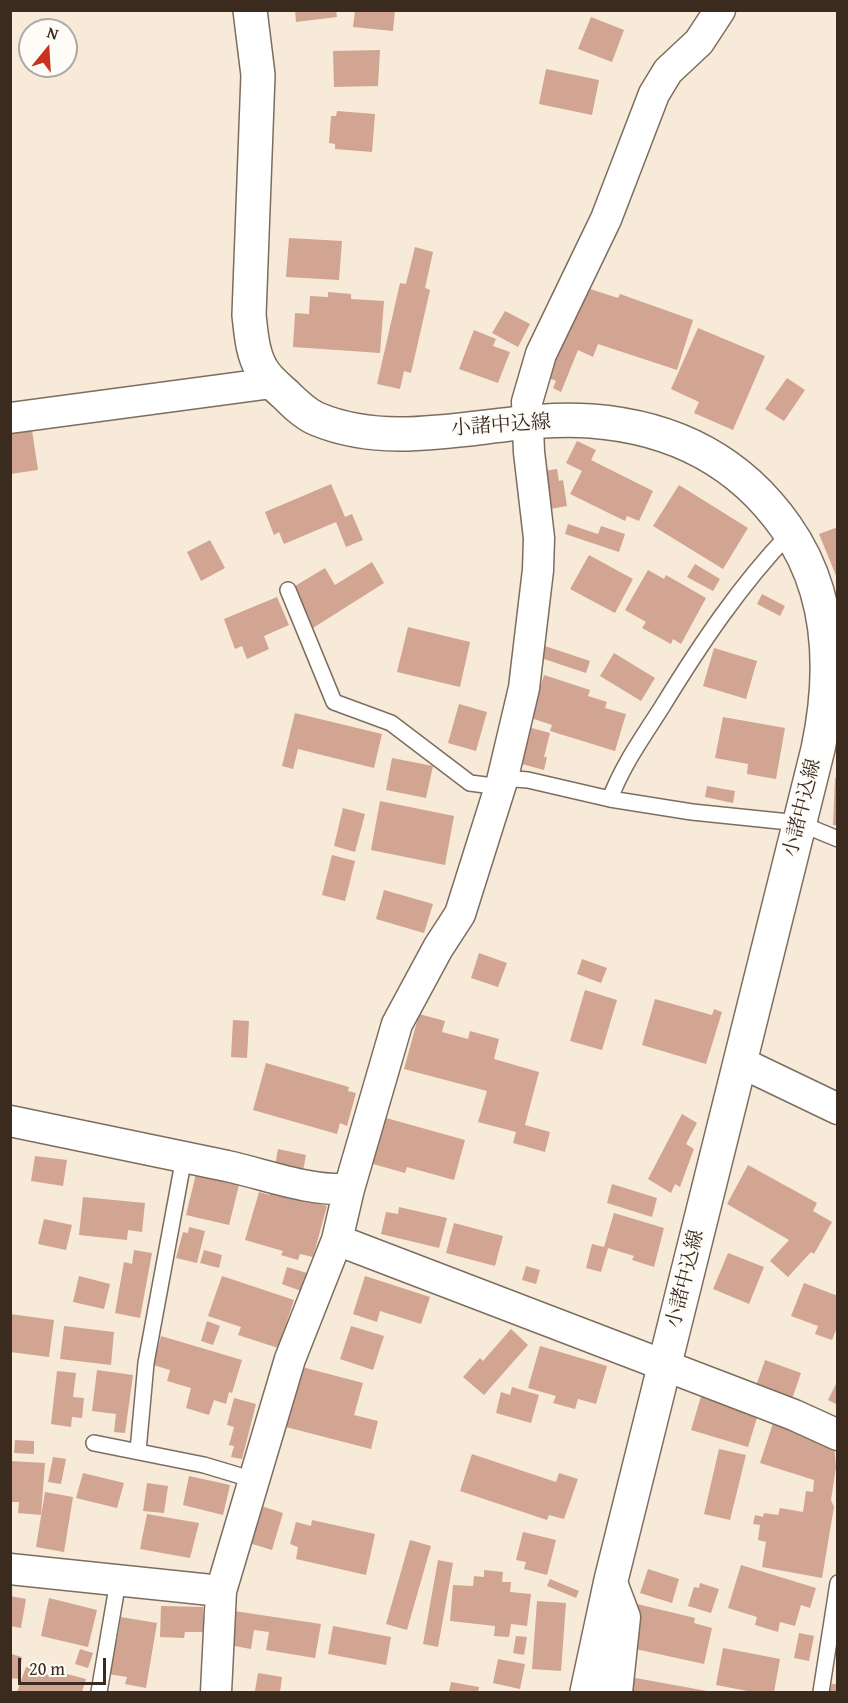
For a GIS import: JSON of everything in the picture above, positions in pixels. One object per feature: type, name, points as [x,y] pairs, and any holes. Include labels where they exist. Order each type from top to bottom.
[{"type":"main road","name":"小諸中込線","points":[[250,10],[258,75],[249,315],[253,346],[261,368],[272,382],[315,418],[343,428],[375,434],[413,433],[527,422],[589,421],[632,426],[669,437],[707,453],[732,468],[759,492],[790,533],[808,564],[820,599],[826,628],[823,722],[611,1580],[587,1692]]},
{"type":"street","points":[[216,1692],[221,1592],[291,1359],[337,1240],[349,1189],[398,1024],[438,948],[460,914],[502,782],[524,688],[538,570],[538,528],[527,402],[541,354],[606,219],[654,94],[668,71],[699,42],[720,10]]},
{"type":"street","points":[[10,418],[272,382]]},
{"type":"street","points":[[740,1062],[837,1109]]},
{"type":"street","points":[[10,1122],[184,1157],[291,1183],[329,1190],[349,1189]]},
{"type":"street","points":[[337,1240],[794,1414],[837,1435]]},
{"type":"street","points":[[10,1569],[221,1592]]},
{"type":"street","points":[[611,1580],[625,1617],[617,1692]]},
{"type":"lane","points":[[610,799],[619,775],[687,666],[740,590],[790,533]]},
{"type":"lane","points":[[288,590],[334,702],[391,723],[470,783],[493,786],[502,782],[528,780],[610,799],[692,812],[799,823],[837,839]]},
{"type":"lane","points":[[138,1451],[146,1363],[184,1157]]},
{"type":"lane","points":[[94,1443],[204,1464],[254,1480]]},
{"type":"lane","points":[[99,1692],[118,1581]]},
{"type":"lane","points":[[821,1692],[837,1583]]},
{"type":"building","points":[[295,10],[336,10],[337,17],[296,22]]},
{"type":"building","points":[[355,10],[395,10],[393,31],[353,27]]},
{"type":"building","points":[[591,17],[624,30],[612,62],[578,49]]},
{"type":"building","points":[[380,50],[378,86],[334,87],[333,51]]},
{"type":"building","points":[[546,69],[599,80],[592,115],[539,104]]},
{"type":"building","points":[[337,111],[375,114],[372,152],[335,149],[335,144],[329,143],[331,116],[336,116]]},
{"type":"building","points":[[289,238],[342,241],[339,280],[286,277]]},
{"type":"building","points":[[415,247],[433,252],[425,288],[430,290],[411,373],[404,371],[400,389],[377,384],[400,283],[406,284]]},
{"type":"building","points":[[584,287],[618,298],[620,294],[693,320],[677,370],[598,344],[593,357],[578,350],[561,392],[553,388],[556,381],[542,375]]},
{"type":"building","points":[[328,292],[351,294],[351,299],[384,301],[380,353],[293,347],[295,313],[309,314],[310,296],[328,297]]},
{"type":"building","points":[[505,311],[530,324],[518,347],[492,333]]},
{"type":"building","points":[[698,328],[765,356],[733,430],[694,413],[699,402],[671,389]]},
{"type":"building","points":[[474,330],[496,339],[493,346],[510,352],[498,383],[459,369]]},
{"type":"building","points":[[787,378],[805,390],[784,421],[765,409]]},
{"type":"building","points":[[32,430],[38,470],[10,474],[10,433]]},
{"type":"building","points":[[577,441],[596,450],[591,460],[653,491],[639,521],[627,516],[625,521],[570,494],[582,471],[566,463]]},
{"type":"building","points":[[557,469],[559,481],[563,480],[567,506],[550,509],[544,471]]},
{"type":"building","points":[[331,484],[345,517],[352,514],[363,540],[346,547],[336,522],[284,544],[279,532],[274,535],[265,512]]},
{"type":"building","points":[[679,485],[748,528],[723,569],[653,526]]},
{"type":"building","points":[[568,524],[598,534],[601,526],[625,534],[619,552],[565,534]]},
{"type":"building","points":[[838,527],[838,578],[837,578],[819,534]]},
{"type":"building","points":[[210,540],[225,568],[201,581],[187,552]]},
{"type":"building","points":[[589,555],[633,579],[615,613],[570,589]]},
{"type":"building","points":[[372,562],[384,583],[313,628],[295,586],[325,568],[335,585]]},
{"type":"building","points":[[695,564],[720,579],[713,591],[687,577]]},
{"type":"building","points":[[648,570],[664,579],[666,575],[706,598],[681,644],[673,639],[671,644],[642,628],[646,622],[625,610]]},
{"type":"building","points":[[762,594],[785,606],[780,616],[757,604]]},
{"type":"building","points":[[277,597],[289,625],[264,636],[269,649],[247,659],[242,646],[235,649],[224,619]]},
{"type":"building","points":[[408,627],[470,642],[460,687],[397,672]]},
{"type":"building","points":[[542,645],[590,661],[586,673],[538,657]]},
{"type":"building","points":[[714,648],[757,661],[746,699],[703,686]]},
{"type":"building","points":[[614,653],[655,678],[641,701],[600,676]]},
{"type":"building","points":[[544,675],[590,690],[588,696],[607,702],[605,708],[626,714],[615,751],[550,731],[552,725],[531,718]]},
{"type":"building","points":[[459,704],[487,712],[476,751],[448,743]]},
{"type":"building","points":[[295,713],[382,734],[374,768],[298,749],[293,769],[282,766]]},
{"type":"building","points":[[723,717],[785,728],[776,779],[747,774],[748,764],[715,758]]},
{"type":"building","points":[[528,727],[550,733],[544,757],[547,757],[544,770],[518,763]]},
{"type":"building","points":[[392,758],[433,766],[426,798],[386,790]]},
{"type":"building","points":[[835,778],[838,778],[838,825],[833,825]]},
{"type":"building","points":[[707,786],[735,791],[733,803],[705,797]]},
{"type":"building","points":[[380,801],[454,816],[445,865],[371,850]]},
{"type":"building","points":[[343,808],[365,814],[355,852],[334,846]]},
{"type":"building","points":[[332,855],[355,861],[345,901],[322,895]]},
{"type":"building","points":[[384,890],[433,904],[424,933],[376,919]]},
{"type":"building","points":[[479,953],[507,963],[498,987],[471,978]]},
{"type":"building","points":[[582,959],[607,968],[601,983],[577,974]]},
{"type":"building","points":[[585,990],[617,1000],[602,1050],[570,1041]]},
{"type":"building","points":[[655,999],[712,1015],[714,1009],[722,1012],[706,1064],[642,1045]]},
{"type":"building","points":[[419,1014],[445,1021],[442,1032],[468,1039],[470,1031],[499,1039],[494,1059],[539,1072],[525,1125],[550,1132],[545,1152],[513,1143],[516,1132],[478,1122],[487,1091],[404,1069]]},
{"type":"building","points":[[233,1020],[249,1021],[247,1058],[231,1057]]},
{"type":"building","points":[[266,1063],[349,1087],[348,1091],[356,1093],[347,1126],[340,1123],[337,1134],[253,1110]]},
{"type":"building","points":[[682,1114],[697,1123],[686,1144],[694,1149],[680,1187],[675,1184],[671,1193],[648,1179]]},
{"type":"building","points":[[379,1116],[465,1140],[454,1180],[407,1167],[405,1173],[366,1162]]},
{"type":"building","points":[[278,1149],[306,1155],[303,1171],[275,1166]]},
{"type":"building","points":[[35,1156],[67,1160],[63,1186],[31,1181]]},
{"type":"building","points":[[748,1165],[817,1203],[813,1211],[832,1222],[814,1254],[811,1252],[788,1277],[770,1261],[789,1240],[727,1204]]},
{"type":"building","points":[[196,1174],[239,1185],[229,1225],[186,1215]]},
{"type":"building","points":[[612,1184],[657,1198],[652,1217],[607,1203]]},
{"type":"building","points":[[271,1190],[327,1206],[313,1257],[300,1254],[298,1260],[281,1255],[283,1251],[245,1240],[259,1192],[270,1195]]},
{"type":"building","points":[[83,1197],[145,1203],[142,1232],[128,1230],[127,1240],[79,1235]]},
{"type":"building","points":[[399,1207],[447,1218],[439,1248],[381,1234],[386,1212],[398,1214]]},
{"type":"building","points":[[614,1213],[664,1228],[654,1267],[632,1260],[634,1256],[608,1248],[601,1272],[586,1268],[592,1244],[604,1247]]},
{"type":"building","points":[[44,1219],[72,1225],[66,1250],[38,1244]]},
{"type":"building","points":[[454,1223],[503,1236],[495,1266],[446,1253]]},
{"type":"building","points":[[189,1227],[205,1231],[197,1263],[176,1258],[183,1232],[188,1233]]},
{"type":"building","points":[[134,1250],[152,1253],[140,1318],[115,1313],[124,1262],[132,1264]]},
{"type":"building","points":[[204,1250],[222,1255],[219,1268],[200,1263]]},
{"type":"building","points":[[728,1253],[764,1267],[749,1304],[713,1289]]},
{"type":"building","points":[[526,1266],[540,1270],[536,1284],[522,1280]]},
{"type":"building","points":[[287,1267],[307,1273],[301,1291],[282,1284]]},
{"type":"building","points":[[79,1276],[110,1284],[104,1309],[73,1302]]},
{"type":"building","points":[[222,1276],[294,1300],[278,1348],[238,1335],[241,1327],[208,1316]]},
{"type":"building","points":[[365,1276],[430,1297],[421,1324],[380,1311],[377,1322],[353,1314]]},
{"type":"building","points":[[804,1283],[838,1296],[838,1325],[832,1340],[815,1334],[818,1326],[791,1316]]},
{"type":"building","points":[[10,1314],[54,1320],[49,1357],[10,1352]]},
{"type":"building","points":[[207,1321],[220,1326],[213,1345],[201,1341]]},
{"type":"building","points":[[64,1326],[114,1332],[111,1365],[60,1359]]},
{"type":"building","points":[[351,1326],[384,1336],[373,1370],[340,1359]]},
{"type":"building","points":[[511,1329],[528,1345],[484,1395],[463,1377],[480,1358],[483,1361]]},
{"type":"building","points":[[161,1336],[242,1360],[232,1393],[229,1392],[226,1404],[214,1400],[209,1415],[186,1408],[191,1388],[167,1381],[170,1370],[153,1365]]},
{"type":"building","points":[[540,1346],[607,1366],[596,1404],[578,1399],[575,1409],[553,1403],[556,1396],[528,1388]]},
{"type":"building","points":[[765,1360],[801,1373],[791,1402],[755,1389]]},
{"type":"building","points":[[302,1367],[363,1383],[354,1415],[378,1421],[371,1449],[282,1426],[286,1410],[291,1411]]},
{"type":"building","points":[[97,1370],[133,1375],[125,1433],[114,1432],[116,1414],[92,1411]]},
{"type":"building","points":[[57,1371],[76,1373],[73,1397],[84,1398],[82,1418],[72,1417],[71,1427],[51,1424]]},
{"type":"building","points":[[838,1380],[838,1405],[828,1400]]},
{"type":"building","points":[[512,1387],[539,1395],[531,1423],[496,1413],[501,1392],[510,1395]]},
{"type":"building","points":[[702,1393],[759,1411],[748,1447],[691,1430]]},
{"type":"building","points":[[234,1398],[256,1404],[242,1459],[231,1457],[234,1446],[229,1445],[234,1427],[227,1425]]},
{"type":"building","points":[[774,1420],[834,1444],[836,1467],[831,1500],[834,1507],[822,1578],[762,1567],[766,1542],[758,1540],[760,1525],[753,1524],[755,1515],[763,1517],[764,1513],[778,1515],[780,1508],[803,1512],[806,1491],[813,1492],[814,1480],[760,1463]]},
{"type":"building","points":[[15,1440],[34,1441],[34,1454],[14,1453]]},
{"type":"building","points":[[719,1449],[746,1455],[730,1520],[704,1514]]},
{"type":"building","points":[[472,1454],[556,1482],[559,1473],[578,1479],[564,1519],[549,1515],[547,1520],[460,1491]]},
{"type":"building","points":[[53,1457],[66,1459],[61,1484],[48,1482]]},
{"type":"building","points":[[10,1461],[45,1463],[41,1515],[18,1513],[19,1502],[10,1502]]},
{"type":"building","points":[[83,1473],[124,1483],[117,1508],[76,1498]]},
{"type":"building","points":[[189,1476],[230,1485],[223,1515],[183,1505]]},
{"type":"building","points":[[147,1483],[168,1486],[164,1513],[143,1511]]},
{"type":"building","points":[[45,1492],[73,1497],[64,1552],[36,1547]]},
{"type":"building","points":[[261,1506],[283,1513],[272,1550],[249,1543]]},
{"type":"building","points":[[147,1514],[199,1523],[190,1558],[140,1549]]},
{"type":"building","points":[[312,1520],[375,1534],[366,1575],[296,1559],[298,1547],[290,1544],[296,1522],[311,1526]]},
{"type":"building","points":[[523,1532],[556,1540],[547,1575],[524,1569],[526,1562],[516,1560]]},
{"type":"building","points":[[410,1540],[431,1546],[407,1630],[386,1624]]},
{"type":"building","points":[[438,1560],[453,1563],[438,1647],[423,1644]]},
{"type":"building","points":[[741,1565],[816,1588],[810,1608],[801,1605],[795,1626],[780,1622],[778,1632],[755,1625],[757,1617],[728,1608]]},
{"type":"building","points":[[648,1569],[679,1579],[672,1603],[640,1593]]},
{"type":"building","points":[[484,1570],[503,1572],[502,1582],[511,1582],[510,1592],[531,1594],[527,1626],[511,1624],[509,1637],[494,1636],[495,1626],[450,1621],[453,1585],[473,1586],[474,1576],[484,1577]]},
{"type":"building","points":[[550,1579],[579,1591],[576,1598],[547,1586]]},
{"type":"building","points":[[700,1583],[719,1589],[711,1613],[688,1606],[694,1587],[699,1588]]},
{"type":"building","points":[[10,1596],[26,1599],[21,1628],[10,1626]]},
{"type":"building","points":[[49,1598],[97,1610],[88,1647],[41,1636]]},
{"type":"building","points":[[537,1601],[566,1603],[561,1671],[532,1669]]},
{"type":"building","points":[[633,1603],[695,1618],[694,1623],[712,1628],[704,1664],[631,1648]]},
{"type":"building","points":[[161,1606],[203,1607],[203,1632],[185,1632],[184,1638],[160,1637]]},
{"type":"building","points":[[234,1611],[321,1624],[315,1658],[266,1650],[269,1632],[254,1630],[251,1649],[229,1645]]},
{"type":"building","points":[[121,1617],[157,1623],[146,1688],[125,1684],[127,1677],[108,1674],[113,1640],[117,1641]]},
{"type":"building","points":[[333,1626],[391,1637],[386,1665],[328,1654]]},
{"type":"building","points":[[799,1633],[814,1636],[809,1661],[794,1658]]},
{"type":"building","points":[[516,1636],[527,1637],[524,1655],[513,1653]]},
{"type":"building","points":[[723,1648],[780,1659],[774,1692],[753,1692],[716,1685]]},
{"type":"building","points":[[80,1649],[93,1653],[88,1668],[75,1664]]},
{"type":"building","points":[[11,1654],[22,1657],[19,1679],[10,1678]]},
{"type":"building","points":[[498,1659],[525,1664],[520,1689],[493,1683]]},
{"type":"building","points":[[26,1667],[51,1676],[52,1670],[86,1679],[82,1692],[17,1692]]},
{"type":"building","points":[[258,1673],[282,1677],[280,1692],[255,1691]]},
{"type":"building","points":[[630,1677],[707,1691],[707,1692],[627,1692]]},
{"type":"building","points":[[451,1682],[479,1687],[478,1692],[449,1692]]},
{"type":"building","points":[[830,1684],[838,1684],[838,1692],[829,1692]]}]
